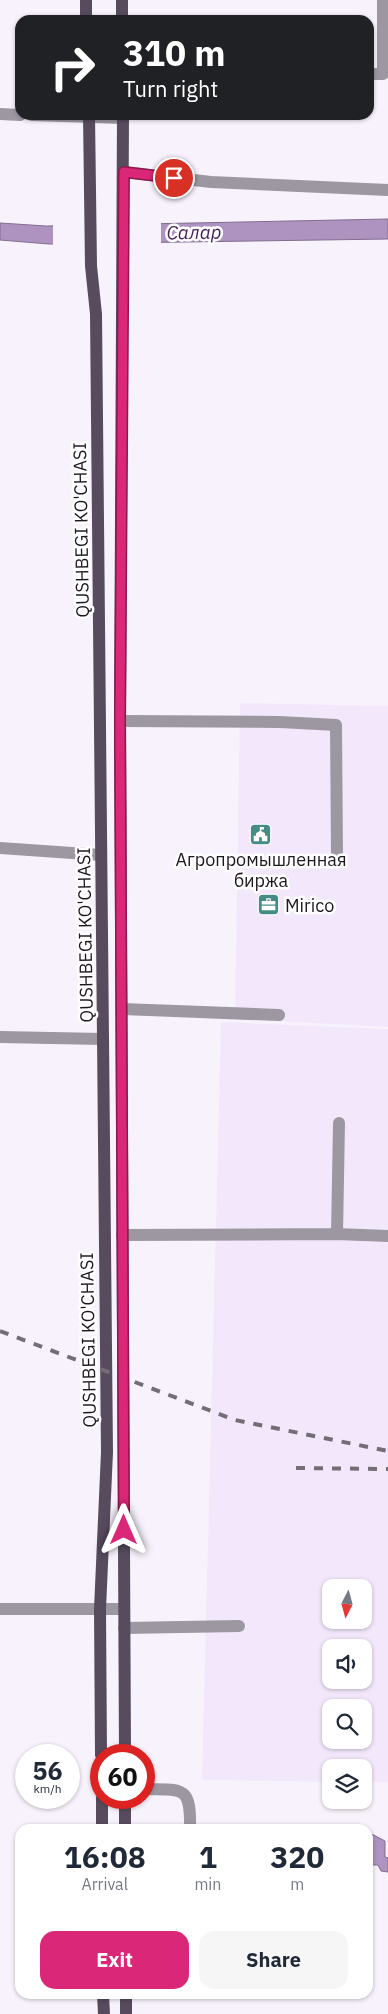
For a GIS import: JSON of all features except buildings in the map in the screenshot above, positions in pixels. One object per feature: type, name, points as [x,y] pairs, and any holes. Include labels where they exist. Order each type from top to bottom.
[{"type":"main road","points":[[86,0],[86,15]]},
{"type":"main road","points":[[122,0],[122,15]]},
{"type":"main road","name":"QUSHBEGI KO'CHASI","points":[[89,120],[91,266],[96,314],[107,1452],[100,1609],[101,1744]]},
{"type":"main road","name":"QUSHBEGI KO'CHASI","points":[[123,120],[124,266],[120,721],[125,1744]]},
{"type":"main road","points":[[100,721],[120,721]]},
{"type":"main road","points":[[101,855],[121,855]]},
{"type":"main road","points":[[103,1008],[122,1009]]},
{"type":"main road","points":[[103,1039],[122,1040]]},
{"type":"main road","points":[[102,1809],[102,1824]]},
{"type":"main road","points":[[125,1809],[125,1824]]},
{"type":"main road","points":[[103,1999],[104,2014]]},
{"type":"main road","points":[[126,1999],[126,2014]]},
{"type":"street","points":[[374,74],[383,74],[383,0]]},
{"type":"street","points":[[0,114],[15,115]]},
{"type":"street","points":[[124,178],[388,190]]},
{"type":"street","points":[[120,721],[280,722],[336,725],[337,856]]},
{"type":"street","points":[[0,848],[101,855]]},
{"type":"street","points":[[122,1009],[279,1015]]},
{"type":"street","points":[[0,1037],[103,1039]]},
{"type":"street","points":[[337,1234],[340,1123]]},
{"type":"street","points":[[122,1235],[337,1234],[388,1236]]},
{"type":"street","points":[[0,1609],[124,1609]]},
{"type":"street","points":[[124,1628],[239,1626]]},
{"type":"street","points":[[155,1789],[174,1790],[186,1795],[189,1800],[190,1824]]},
{"type":"shaded area","points":[[240,703],[388,706],[388,1027],[235,1019]]},
{"type":"shaded area","points":[[221,1022],[388,1029],[388,1782],[372,1782],[372,1759],[322,1759],[322,1782],[202,1780]]},
{"type":"water","name":"Салар","points":[[388,219],[388,239],[49,244],[0,240],[0,223],[46,226]]},
{"type":"water","points":[[373,1835],[385,1841],[385,1857],[388,1858],[388,1872],[381,1871],[378,1865],[373,1865]]},
{"type":"pier","points":[[161,220],[161,246],[53,247],[53,223]]},
{"type":"railway","points":[[0,1331],[235,1420],[388,1451]]},
{"type":"railway","points":[[296,1468],[388,1469]]},
{"type":"place","name":"Агропромышленная биржа","points":[[261,834]]},
{"type":"place","name":"Mirico","points":[[269,905]]},
{"type":"route","points":[[124,1530],[120,721],[124,172],[174,178]]}]
